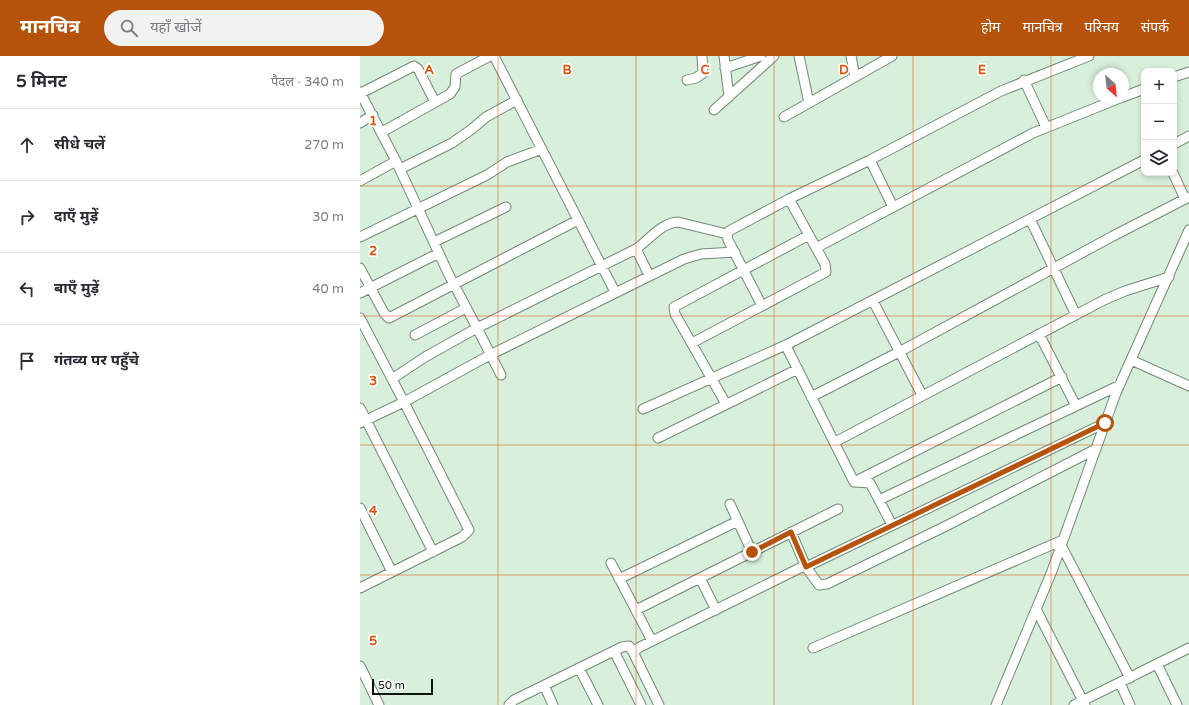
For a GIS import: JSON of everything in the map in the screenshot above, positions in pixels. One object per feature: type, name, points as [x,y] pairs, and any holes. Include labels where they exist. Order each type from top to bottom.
[{"type":"street","points":[[382,132],[453,91],[456,74],[490,56]]},
{"type":"street","points":[[494,56],[615,292]]},
{"type":"street","points":[[687,80],[696,78],[703,73],[702,56]]},
{"type":"street","points":[[724,56],[729,97]]},
{"type":"street","points":[[725,68],[761,56]]},
{"type":"street","points":[[714,110],[774,56]]},
{"type":"street","points":[[799,56],[809,103]]},
{"type":"street","points":[[851,56],[855,77]]},
{"type":"street","points":[[784,117],[892,56]]},
{"type":"street","points":[[727,234],[732,229],[789,199],[870,160],[1024,80],[1089,56]]},
{"type":"street","points":[[435,102],[418,69],[414,66],[360,92],[398,165],[453,284],[501,375]]},
{"type":"street","points":[[1177,76],[1189,72]]},
{"type":"street","points":[[1024,80],[1046,127]]},
{"type":"street","points":[[1129,95],[1141,90]]},
{"type":"street","points":[[360,181],[452,144],[472,130],[486,117],[517,100]]},
{"type":"street","points":[[816,248],[1046,127],[1105,104]]},
{"type":"street","points":[[360,122],[373,116]]},
{"type":"street","points":[[1177,142],[1189,136]]},
{"type":"street","points":[[360,237],[487,175],[512,159],[542,149]]},
{"type":"street","points":[[870,160],[893,207]]},
{"type":"street","points":[[643,409],[788,344],[873,302],[1141,162]]},
{"type":"street","points":[[811,397],[899,352],[1052,268],[1187,198],[1175,176]]},
{"type":"street","points":[[692,343],[826,272],[825,264],[789,199]]},
{"type":"street","points":[[434,242],[506,207]]},
{"type":"street","points":[[1030,219],[1052,268],[1076,315]]},
{"type":"street","points":[[360,268],[384,314],[389,318],[578,220]]},
{"type":"street","points":[[392,379],[425,357],[477,328],[636,249],[647,242],[662,226],[670,222],[678,222],[727,234]]},
{"type":"street","points":[[996,705],[1062,542],[1120,384],[1189,230]]},
{"type":"street","points":[[727,234],[762,306]]},
{"type":"street","points":[[726,404],[675,314],[674,307],[809,235]]},
{"type":"street","points":[[636,249],[649,275]]},
{"type":"street","points":[[360,293],[438,252]]},
{"type":"street","points":[[363,421],[404,402],[490,355],[692,255],[735,252]]},
{"type":"street","points":[[835,442],[1076,315],[1125,291],[1169,277]]},
{"type":"street","points":[[873,302],[922,395]]},
{"type":"street","points":[[415,336],[466,308]]},
{"type":"street","points":[[360,318],[469,530],[462,537],[360,588]]},
{"type":"street","points":[[1039,334],[1076,406]]},
{"type":"street","points":[[788,344],[788,348],[811,397],[854,482]]},
{"type":"street","points":[[1131,360],[1189,386]]},
{"type":"street","points":[[658,438],[798,369]]},
{"type":"street","points":[[854,482],[1062,377]]},
{"type":"street","points":[[879,500],[1120,384]]},
{"type":"street","points":[[360,408],[363,421],[433,552]]},
{"type":"street","points":[[633,652],[652,641],[799,568],[806,567],[1105,423]]},
{"type":"street","points":[[791,532],[806,567],[815,582],[819,585],[827,584],[1096,449]]},
{"type":"street","points":[[854,482],[870,483],[892,525]]},
{"type":"street","points":[[730,504],[752,552]]},
{"type":"street","points":[[360,508],[392,572]]},
{"type":"street","points":[[636,610],[838,509]]},
{"type":"street","points":[[619,579],[738,520]]},
{"type":"street","points":[[813,648],[1062,542]]},
{"type":"street","points":[[1062,542],[1130,678]]},
{"type":"street","points":[[611,563],[652,641]]},
{"type":"street","points":[[700,578],[716,610]]},
{"type":"street","points":[[1036,609],[1080,704],[1189,648]]},
{"type":"street","points":[[509,705],[514,700],[579,668],[614,651],[629,646],[659,705]]},
{"type":"street","points":[[614,651],[641,705]]},
{"type":"street","points":[[1157,664],[1177,705]]},
{"type":"street","points":[[360,666],[379,705]]},
{"type":"street","points":[[579,668],[598,705]]},
{"type":"street","points":[[1120,683],[1130,705]]},
{"type":"street","points":[[544,686],[553,705]]},
{"type":"route","points":[[752,552],[791,532],[806,567],[1105,423]]}]
